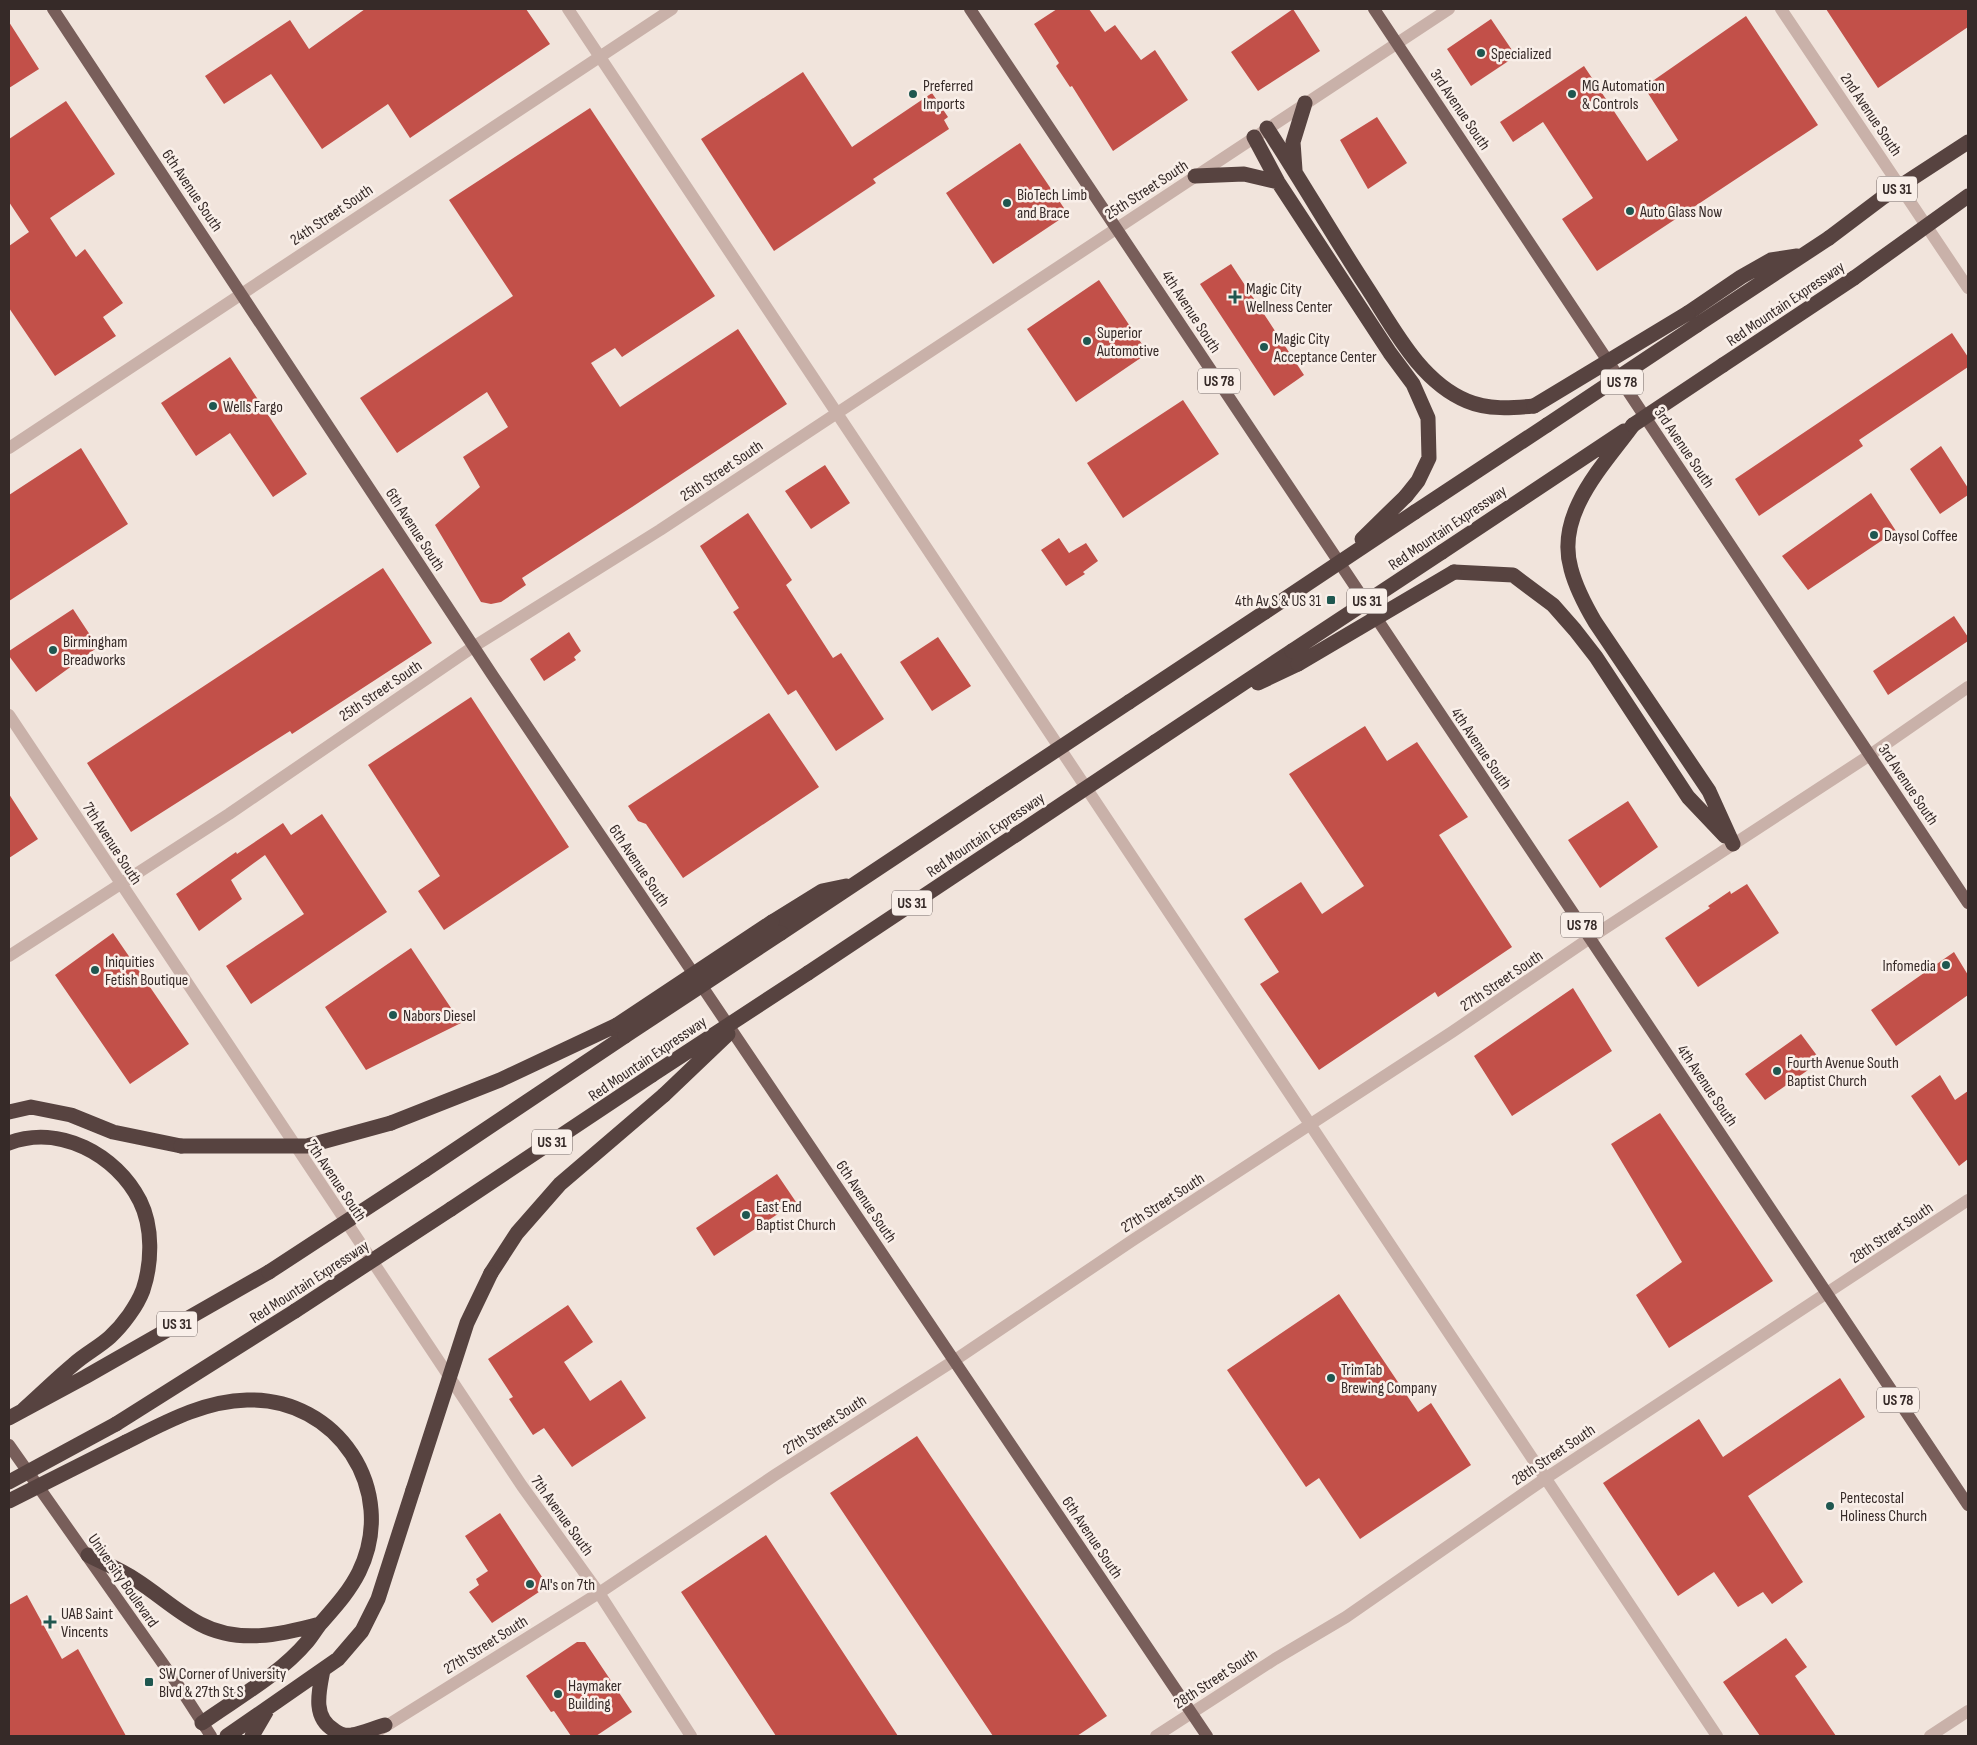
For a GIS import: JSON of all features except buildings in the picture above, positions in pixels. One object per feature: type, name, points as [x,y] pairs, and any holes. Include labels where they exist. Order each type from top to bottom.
[{"type":"highway","points":[[1295,172],[1294,142],[1305,103]]},
{"type":"highway","points":[[1267,128],[1413,357],[1440,385],[1467,401],[1502,409],[1534,406],[1688,313],[1740,277],[1772,260],[1803,255]]},
{"type":"highway","points":[[1254,137],[1278,182],[1390,353],[1413,384],[1428,418],[1429,458],[1418,481],[1406,496],[1338,563]]},
{"type":"highway","name":"Red Mountain Expressway","points":[[9,1418],[86,1377],[269,1272],[424,1170],[621,1031],[776,928],[822,891],[855,884],[1829,238],[1882,198],[1968,142]]},
{"type":"highway","points":[[1195,176],[1244,174],[1278,182]]},
{"type":"highway","name":"Red Mountain Expressway","points":[[9,1482],[116,1424],[295,1311],[1207,708],[1295,658],[1442,552],[1854,278],[1968,196]]},
{"type":"highway","points":[[1633,425],[1586,491],[1572,518],[1567,544],[1570,568],[1581,597],[1595,622],[1709,791],[1734,844]]},
{"type":"highway","points":[[1295,658],[1454,572],[1513,575],[1553,605],[1596,656],[1688,797],[1734,844]]},
{"type":"highway","points":[[227,1736],[338,1660],[362,1631],[384,1581],[467,1324],[492,1273],[517,1233],[560,1184],[664,1094],[756,1006]]},
{"type":"highway","points":[[9,1112],[31,1107],[71,1114],[113,1132],[181,1146],[307,1146],[391,1123],[621,1031]]},
{"type":"highway","points":[[9,1143],[35,1138],[59,1138],[84,1147],[107,1160],[126,1181],[140,1201],[146,1220],[150,1246],[148,1270],[142,1291],[133,1309],[110,1336],[74,1363],[23,1410]]},
{"type":"highway","points":[[9,1501],[189,1412],[225,1402],[245,1400],[275,1402],[298,1410],[320,1421],[335,1432],[351,1450],[367,1489],[370,1509],[368,1542],[360,1569],[338,1604],[307,1642],[285,1662],[202,1723]]},
{"type":"highway","points":[[88,1556],[135,1579],[200,1624],[224,1633],[266,1636],[292,1632],[320,1624]]},
{"type":"highway","points":[[323,1670],[319,1689],[318,1709],[322,1720],[329,1728],[339,1734],[350,1736],[385,1725]]},
{"type":"highway","points":[[252,1736],[268,1709]]},
{"type":"main road","name":"6th Avenue South","points":[[53,9],[242,293],[473,647],[1207,1736]]},
{"type":"main road","name":"4th Avenue South","points":[[970,9],[1968,1505]]},
{"type":"main road","name":"3rd Avenue South","points":[[1374,9],[1968,903]]},
{"type":"main road","name":"University Boulevard","points":[[9,1446],[88,1556],[211,1736]]},
{"type":"street","points":[[568,9],[1718,1736]]},
{"type":"street","name":"24th Street South","points":[[9,448],[672,9]]},
{"type":"street","name":"25th Street South","points":[[9,956],[119,883],[229,814],[473,647],[660,530],[1449,9]]},
{"type":"street","name":"2nd Avenue South","points":[[1781,9],[1968,288]]},
{"type":"street","name":"27th Street South","points":[[370,1736],[599,1593],[775,1474],[955,1360],[1133,1240],[1452,1032],[1590,938],[1870,755],[1968,687]]},
{"type":"street","name":"7th Avenue South","points":[[9,715],[522,1486],[599,1593],[691,1736]]},
{"type":"street","name":"28th Street South","points":[[1156,1736],[1191,1712],[1346,1617],[1546,1478],[1968,1200]]},
{"type":"street","points":[[1930,1736],[1968,1711]]},
{"type":"place","name":"Specialized","points":[[1481,53]]},
{"type":"place","name":"Preferred Imports","points":[[913,94]]},
{"type":"place","name":"MG Automation & Controls","points":[[1572,94]]},
{"type":"place","name":"BioTech Limb and Brace","points":[[1007,203]]},
{"type":"place","name":"Auto Glass Now","points":[[1630,211]]},
{"type":"place","name":"Magic City Wellness Center","points":[[1235,297]]},
{"type":"place","name":"Superior Automotive","points":[[1087,341]]},
{"type":"place","name":"Magic City Acceptance Center","points":[[1264,347]]},
{"type":"place","name":"Wells Fargo","points":[[213,406]]},
{"type":"place","name":"Daysol Coffee","points":[[1874,535]]},
{"type":"place","name":"4th Av S & US 31","points":[[1331,600]]},
{"type":"place","name":"Birmingham Breadworks","points":[[53,650]]},
{"type":"place","name":"Infomedia","points":[[1946,965]]},
{"type":"place","name":"Iniquities Fetish Boutique","points":[[95,970]]},
{"type":"place","name":"Nabors Diesel","points":[[393,1015]]},
{"type":"place","name":"Fourth Avenue South Baptist Church","points":[[1777,1071]]},
{"type":"place","name":"East End Baptist Church","points":[[746,1215]]},
{"type":"place","name":"TrimTab Brewing Company","points":[[1331,1378]]},
{"type":"place","name":"Pentecostal Holiness Church","points":[[1830,1506]]},
{"type":"place","name":"Al's on 7th","points":[[530,1584]]},
{"type":"place","name":"UAB Saint Vincents","points":[[50,1622]]},
{"type":"place","name":"SW Corner of University Blvd & 27th St S","points":[[149,1682]]},
{"type":"place","name":"Haymaker Building","points":[[558,1694]]}]
